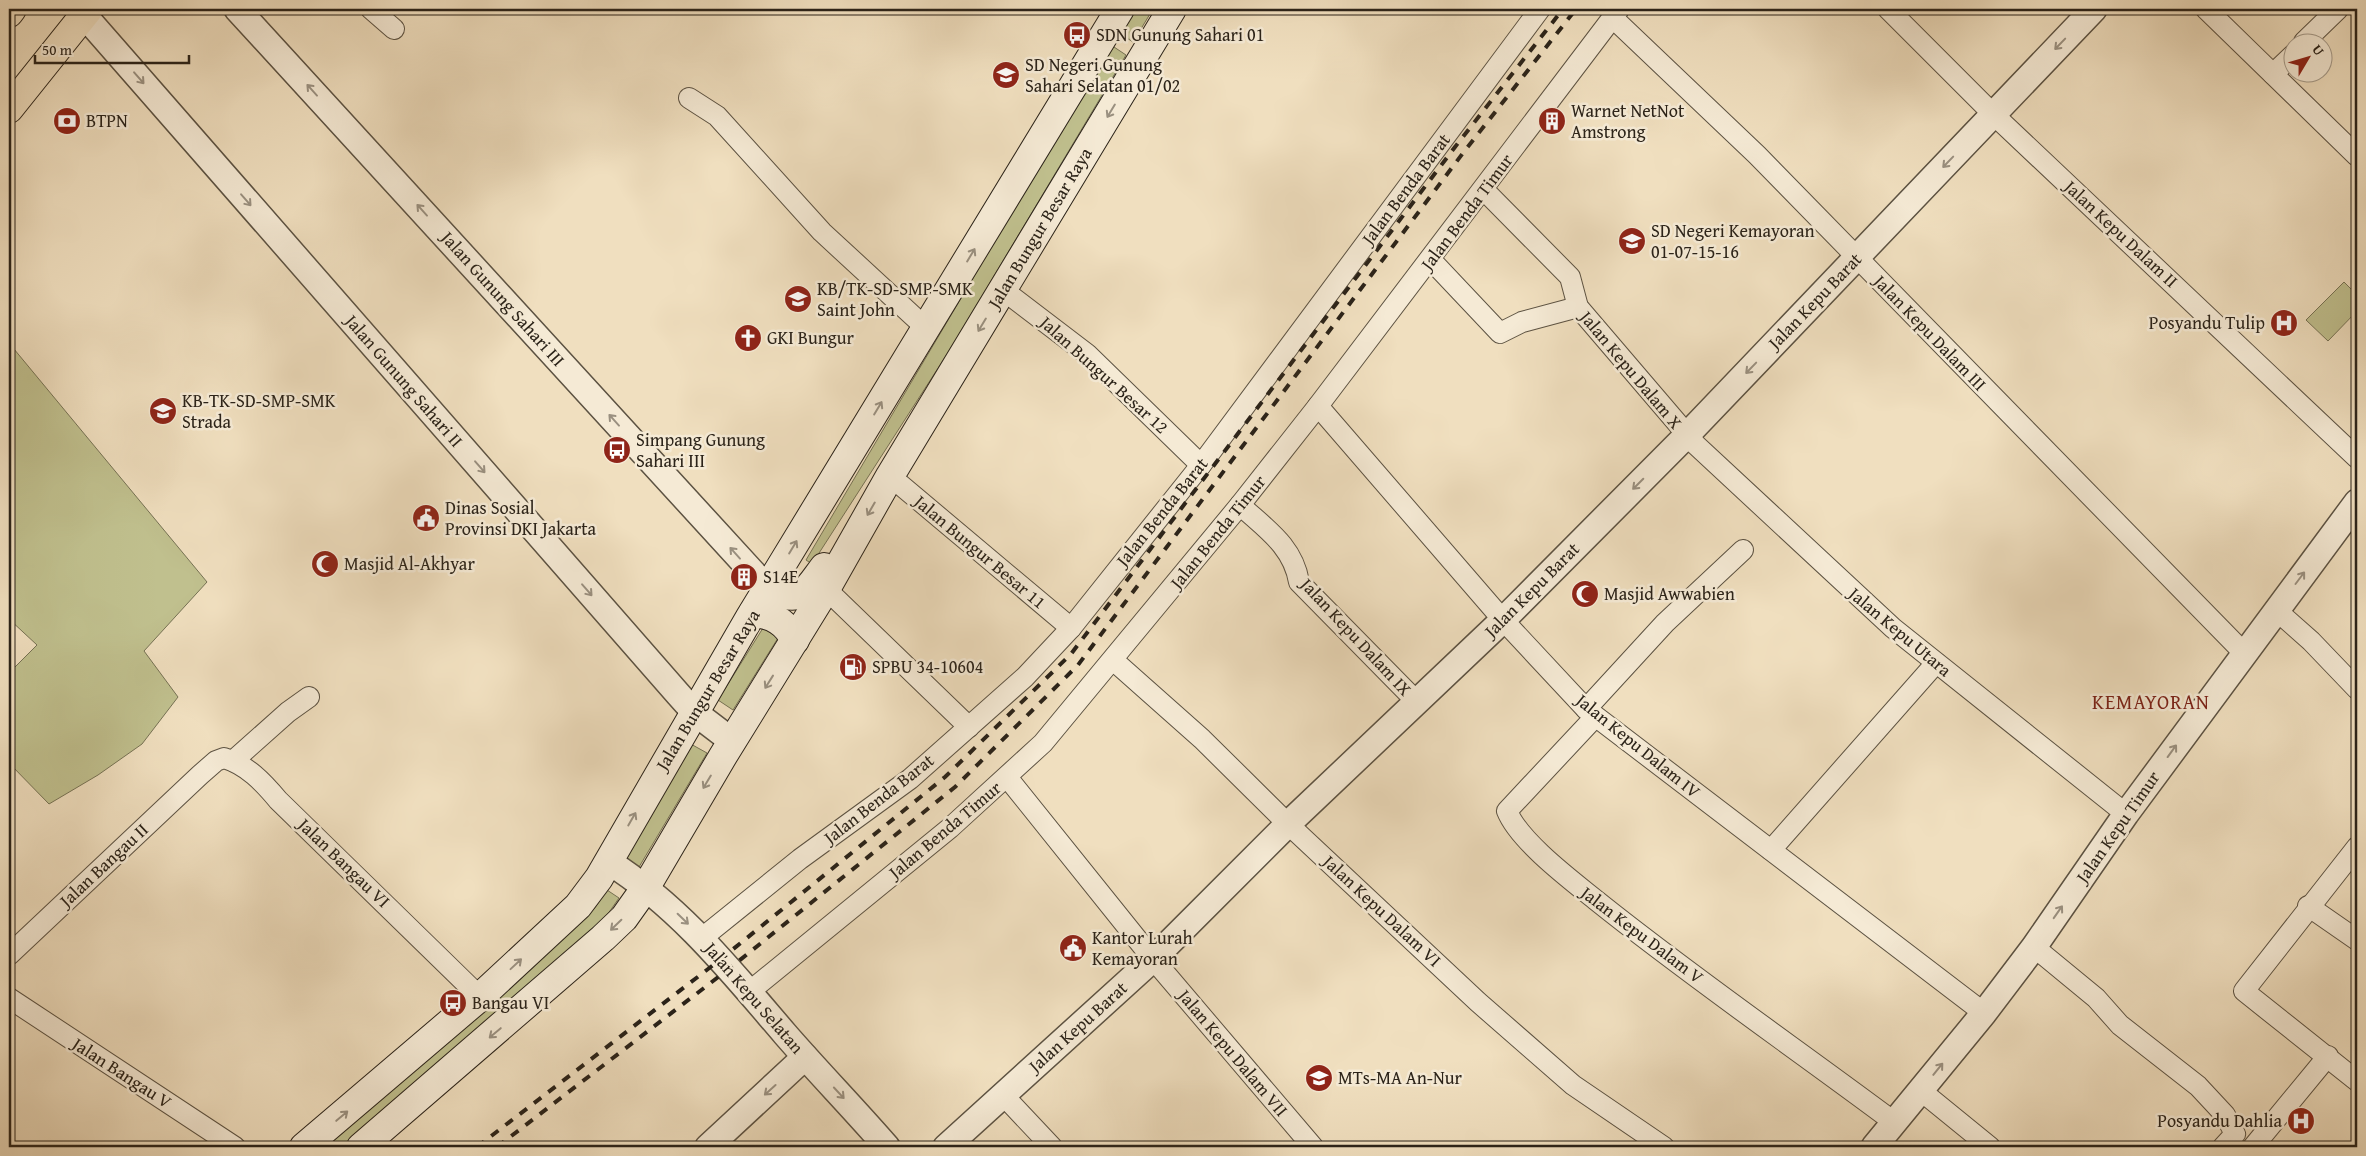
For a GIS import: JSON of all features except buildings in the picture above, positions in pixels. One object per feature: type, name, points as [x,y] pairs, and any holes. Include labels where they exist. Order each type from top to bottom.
[{"type":"main road","points":[[9,13],[12,9]]},
{"type":"main road","name":"Jalan Bungur Besar Raya","points":[[304,1147],[480,997],[578,906],[609,862],[694,712],[1120,9]]},
{"type":"main road","name":"Jalan Bungur Besar Raya","points":[[361,1147],[624,918],[646,887],[732,741],[811,614],[890,476],[1172,9]]},
{"type":"main road","points":[[9,109],[86,12]]},
{"type":"main road","points":[[762,600],[783,596],[793,597],[804,592],[825,566],[850,545]]},
{"type":"main road","points":[[762,600],[785,613],[800,616],[811,614]]},
{"type":"main road","points":[[762,600],[774,617],[790,631],[795,640]]},
{"type":"street","name":"Jalan Gunung Sahari III","points":[[237,9],[762,600]]},
{"type":"street","points":[[371,9],[394,29]]},
{"type":"street","name":"Jalan Benda Barat","points":[[702,938],[800,859],[910,779],[1025,677],[1071,628],[1201,465],[1540,9]]},
{"type":"street","name":"Jalan Kepu Dalam II","points":[[1888,9],[1994,114],[2357,458]]},
{"type":"street","name":"Jalan Kepu Barat","points":[[946,1147],[1152,959],[1288,824],[1503,620],[1687,435],[2094,9]]},
{"type":"street","points":[[2206,9],[2357,156]]},
{"type":"street","points":[[2314,32],[2338,9]]},
{"type":"street","name":"Jalan Gunung Sahari II","points":[[86,12],[694,712],[732,741]]},
{"type":"street","name":"Jalan Benda Timur","points":[[750,992],[950,828],[1043,743],[1240,505],[1318,406],[1431,260],[1616,13]]},
{"type":"street","name":"Jalan Kepu Dalam III","points":[[1616,13],[2244,652]]},
{"type":"street","points":[[2273,74],[2284,64]]},
{"type":"street","points":[[689,98],[717,116],[822,232],[926,328]]},
{"type":"street","name":"Jalan Kepu Dalam X","points":[[1484,190],[1570,277],[1578,307],[1687,435]]},
{"type":"street","points":[[1431,260],[1500,334],[1522,322],[1578,307]]},
{"type":"street","name":"Jalan Bungur Besar 12","points":[[1003,290],[1087,354],[1201,465]]},
{"type":"street","name":"Jalan Kepu Dalam IV","points":[[1318,406],[1503,620],[1591,713],[1984,1013]]},
{"type":"street","name":"Jalan Kepu Utara","points":[[1687,435],[1829,571],[1893,628],[2126,814]]},
{"type":"street","name":"Jalan Bungur Besar 11","points":[[890,476],[1071,628]]},
{"type":"street","name":"Jalan Kepu Timur","points":[[1874,1147],[1984,1013],[2034,947],[2126,814],[2244,652],[2357,502]]},
{"type":"street","name":"Jalan Kepu Dalam IX","points":[[1240,505],[1288,549],[1297,565],[1300,582],[1416,701]]},
{"type":"street","points":[[1591,713],[1665,623],[1743,550]]},
{"type":"street","points":[[826,589],[969,727]]},
{"type":"street","points":[[2276,610],[2311,641],[2357,689]]},
{"type":"street","name":"Jalan Kepu Dalam VI","points":[[1113,660],[1202,739],[1288,824],[1478,1002],[1573,1084],[1664,1147]]},
{"type":"street","points":[[1771,850],[1936,663]]},
{"type":"street","points":[[233,761],[309,697]]},
{"type":"street","name":"Jalan Kepu Dalam V","points":[[1591,713],[1507,811],[1517,830],[1572,881],[1636,932],[1894,1122]]},
{"type":"street","name":"Jalan Bangau II","points":[[9,955],[216,761],[224,758],[233,761]]},
{"type":"street","name":"Jalan Bangau VI","points":[[233,761],[247,769],[264,783],[278,800],[480,997]]},
{"type":"street","points":[[1007,777],[1152,959]]},
{"type":"street","points":[[2357,846],[2308,906],[2244,991],[2357,1081]]},
{"type":"street","name":"Jalan Kepu Selatan","points":[[609,862],[646,887],[702,938],[805,1057],[887,1147]]},
{"type":"street","points":[[2308,906],[2357,940]]},
{"type":"street","points":[[2034,947],[2096,998],[2120,1025],[2198,1086],[2225,1115],[2235,1134],[2223,1147]]},
{"type":"street","name":"Jalan Kepu Dalam VII","points":[[1152,959],[1313,1147]]},
{"type":"street","name":"Jalan Bangau V","points":[[9,998],[235,1147]]},
{"type":"street","points":[[2253,1147],[2328,1056]]},
{"type":"street","points":[[708,1147],[805,1057]]},
{"type":"street","points":[[1920,1090],[1990,1147]]},
{"type":"street","points":[[1004,1095],[1052,1147]]},
{"type":"green space","points":[[1133,9],[1153,9],[1133,42],[1119,33]]},
{"type":"green space","points":[[1111,45],[1126,55],[951,348],[812,564],[806,560]]},
{"type":"green space","points":[[2344,282],[2357,295],[2357,311],[2328,341],[2306,320]]},
{"type":"green space","points":[[9,343],[207,582],[144,651],[178,697],[142,744],[98,775],[49,804],[9,763],[9,673],[37,645],[9,619]]},
{"type":"green space","points":[[763,628],[778,638],[733,710],[718,700]]},
{"type":"green space","points":[[689,743],[707,753],[639,867],[622,859]]},
{"type":"green space","points":[[607,890],[619,898],[605,918],[503,1012],[343,1147],[317,1147],[492,1000],[594,909]]},
{"type":"railway","points":[[477,1147],[721,959],[945,777],[1071,654],[1455,147],[1563,9]]},
{"type":"railway","points":[[497,1147],[730,968],[955,787],[1078,665],[1463,153],[1576,9]]},
{"type":"place","name":"SDN Gunung Sahari 01","points":[[1077,35]]},
{"type":"place","name":"SD Negeri Gunung Sahari Selatan 01/02","points":[[1006,75]]},
{"type":"place","name":"BTPN","points":[[67,121]]},
{"type":"place","name":"Warnet NetNot Amstrong","points":[[1552,121]]},
{"type":"place","name":"SD Negeri Kemayoran 01-07-15-16","points":[[1632,241]]},
{"type":"place","name":"KB/TK-SD-SMP-SMK Saint John","points":[[798,299]]},
{"type":"place","name":"Posyandu Tulip","points":[[2284,323]]},
{"type":"place","name":"GKI Bungur","points":[[748,338]]},
{"type":"place","name":"KB-TK-SD-SMP-SMK Strada","points":[[163,411]]},
{"type":"place","name":"Simpang Gunung Sahari III","points":[[617,450]]},
{"type":"place","name":"Dinas Sosial Provinsi DKI Jakarta","points":[[426,518]]},
{"type":"place","name":"Masjid Al-Akhyar","points":[[325,564]]},
{"type":"place","name":"S14E","points":[[744,577]]},
{"type":"place","name":"Masjid Awwabien","points":[[1585,594]]},
{"type":"place","name":"SPBU 34-10604","points":[[853,667]]},
{"type":"place","name":"Kantor Lurah Kemayoran","points":[[1073,948]]},
{"type":"place","name":"Bangau VI","points":[[453,1003]]},
{"type":"place","name":"MTs-MA An-Nur","points":[[1319,1078]]},
{"type":"place","name":"Posyandu Dahlia","points":[[2301,1121]]},
{"type":"district","name":"KEMAYORAN","points":[[2151,702]]}]
